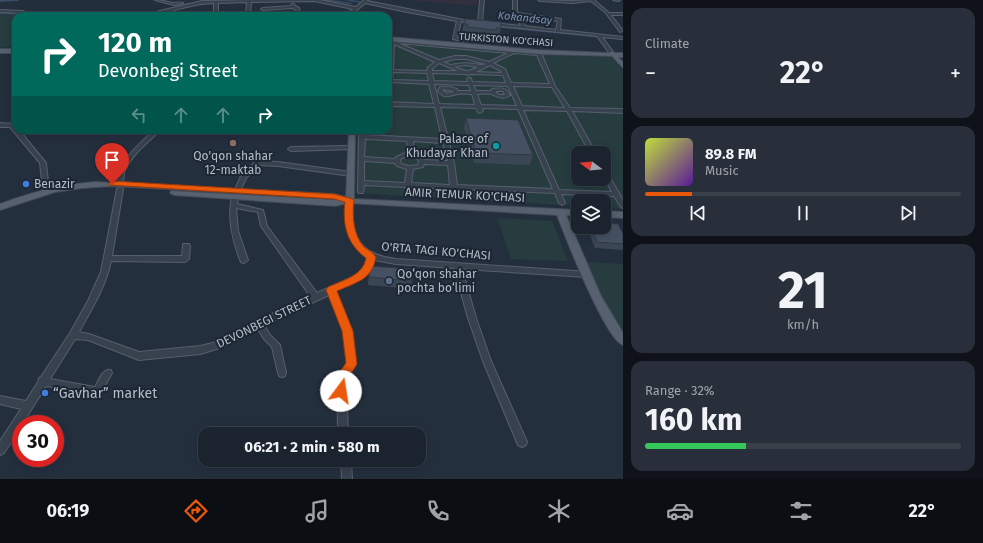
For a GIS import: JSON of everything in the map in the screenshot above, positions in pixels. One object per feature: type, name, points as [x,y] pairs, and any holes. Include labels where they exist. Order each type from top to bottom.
[{"type":"main road","name":"TURKISTON KO'CHASI","points":[[392,40],[465,43],[539,50],[613,54]]},
{"type":"main road","name":"TURKISTON KO'CHASI","points":[[392,40],[538,52],[623,54]]},
{"type":"main road","points":[[0,53],[12,52]]},
{"type":"main road","points":[[613,54],[623,66]]},
{"type":"main road","name":"O'RTA TAGI KO'CHASI","points":[[350,201],[352,134]]},
{"type":"main road","points":[[0,207],[31,194],[79,187]]},
{"type":"main road","points":[[0,214],[36,199],[79,187]]},
{"type":"main road","name":"AMIR TEMUR KO'CHASI","points":[[79,187],[120,187],[236,198],[335,203],[350,201],[561,208],[571,211]]},
{"type":"main road","points":[[561,208],[586,274],[615,330],[623,341]]},
{"type":"main road","points":[[611,215],[623,216]]},
{"type":"street","points":[[157,0],[177,6],[196,3],[292,0],[323,1],[355,8]]},
{"type":"street","points":[[158,12],[167,10],[190,0]]},
{"type":"street","points":[[292,0],[293,8]]},
{"type":"street","points":[[480,23],[482,0]]},
{"type":"street","points":[[515,0],[515,10],[524,28]]},
{"type":"street","points":[[540,0],[572,2],[592,0],[608,14],[622,31]]},
{"type":"street","points":[[249,2],[249,12]]},
{"type":"street","points":[[350,12],[365,2],[459,23],[480,23],[510,28],[558,31],[599,37],[623,38]]},
{"type":"street","points":[[216,3],[216,12]]},
{"type":"street","points":[[263,9],[298,8],[298,12]]},
{"type":"street","points":[[0,11],[23,12]]},
{"type":"street","points":[[517,14],[560,20],[558,31]]},
{"type":"street","points":[[608,14],[623,14]]},
{"type":"street","points":[[459,23],[455,39],[463,40],[465,43]]},
{"type":"street","points":[[599,37],[605,32],[622,31]]},
{"type":"street","points":[[599,37],[613,54]]},
{"type":"street","points":[[392,40],[539,54],[553,86],[569,110],[589,146]]},
{"type":"street","points":[[392,41],[468,74],[514,52]]},
{"type":"street","points":[[455,197],[451,163],[429,72],[430,68],[437,61],[444,59],[479,60],[503,70],[521,108],[556,191],[561,208]]},
{"type":"street","points":[[463,59],[480,110]]},
{"type":"street","points":[[456,92],[446,85],[443,73],[445,68],[463,59],[488,69],[492,74],[498,90]]},
{"type":"street","points":[[392,71],[505,74]]},
{"type":"street","points":[[392,81],[432,82],[446,85],[470,83],[553,86]]},
{"type":"street","points":[[446,85],[440,91],[447,95],[452,106]]},
{"type":"street","points":[[447,95],[454,94],[456,92],[475,92],[492,93],[502,97],[508,96],[508,93],[504,90],[493,91],[492,93]]},
{"type":"street","points":[[502,97],[506,108]]},
{"type":"street","points":[[392,104],[452,106],[480,110],[521,108],[623,112]]},
{"type":"street","points":[[0,125],[12,125]]},
{"type":"street","points":[[19,134],[43,163],[46,191]]},
{"type":"street","points":[[0,450],[92,301],[105,272],[120,187],[120,175],[134,153],[153,134]]},
{"type":"street","points":[[361,192],[362,137],[446,141]]},
{"type":"street","points":[[410,139],[411,154]]},
{"type":"street","points":[[291,150],[351,148]]},
{"type":"street","points":[[397,161],[400,156],[411,154],[418,157],[422,162],[451,163]]},
{"type":"street","points":[[361,159],[397,161],[402,166],[410,168],[421,166],[422,162]]},
{"type":"street","points":[[244,260],[235,232],[236,198],[244,177],[257,163],[278,164],[351,174]]},
{"type":"street","points":[[408,186],[410,168]]},
{"type":"street","points":[[362,183],[616,194]]},
{"type":"street","points":[[611,185],[623,206]]},
{"type":"street","points":[[236,198],[260,211],[264,226],[315,297]]},
{"type":"street","name":"O'RTA TAGI KO'CHASI","points":[[350,201],[348,215],[354,240],[361,249],[371,257],[386,260],[457,266],[586,274]]},
{"type":"street","points":[[108,258],[185,259],[186,246]]},
{"type":"street","name":"DEVONBEGI STREET","points":[[72,335],[89,337],[139,356],[200,350],[223,344],[259,324],[360,277],[369,267],[371,257]]},
{"type":"street","points":[[457,266],[472,318],[487,361],[522,442]]},
{"type":"street","points":[[331,290],[348,331],[352,364],[341,379],[343,427]]},
{"type":"street","points":[[259,324],[267,337],[276,345],[282,373]]},
{"type":"street","points":[[42,381],[97,391],[108,373]]},
{"type":"street","points":[[0,400],[26,406]]},
{"type":"street","points":[[346,467],[347,479]]},
{"type":"shaded area","points":[[408,0],[478,0],[477,6]]},
{"type":"green space","points":[[0,14],[12,15],[12,46],[0,48]]},
{"type":"green space","points":[[392,41],[562,56],[611,57],[623,71],[623,209],[611,208],[611,194],[571,194],[571,206],[356,193],[359,134],[392,134]]},
{"type":"green space","points":[[497,218],[552,221],[568,261],[511,259]]},
{"type":"green space","points":[[586,262],[623,264],[623,336],[616,328]]},
{"type":"building","points":[[465,19],[501,22],[501,28],[496,28],[496,30],[467,27],[468,24],[464,24]]},
{"type":"building","name":"Palace of Khudayar Khan","points":[[466,118],[518,120],[533,155],[476,153]]},
{"type":"building","points":[[611,224],[618,224],[623,234],[623,244],[597,242],[594,234],[611,234]]},
{"type":"building","points":[[370,266],[411,269],[412,281],[369,277]]},
{"type":"waterway","points":[[0,1],[18,0]]},
{"type":"waterway","points":[[322,0],[351,3]]},
{"type":"waterway","name":"Kokandsay","points":[[347,0],[472,24]]},
{"type":"waterway","points":[[158,12],[182,5],[206,2]]},
{"type":"waterway","points":[[0,13],[12,14]]},
{"type":"waterway","name":"Kokandsay","points":[[492,26],[623,39]]},
{"type":"place","name":"Qo'qon shahar 12-maktab","points":[[233,143]]},
{"type":"place","name":"Palace of Khudayar Khan","points":[[496,146]]},
{"type":"place","name":"Benazir","points":[[26,184]]},
{"type":"place","name":"Qo‘qon shahar pochta bo‘limi","points":[[389,281]]},
{"type":"place","name":"“Gavhar” market","points":[[45,393]]},
{"type":"route","points":[[112,184],[334,196],[350,201],[348,215],[354,240],[361,249],[371,257],[369,267],[360,277],[331,290],[348,331],[352,364],[341,379],[341,391]]}]
